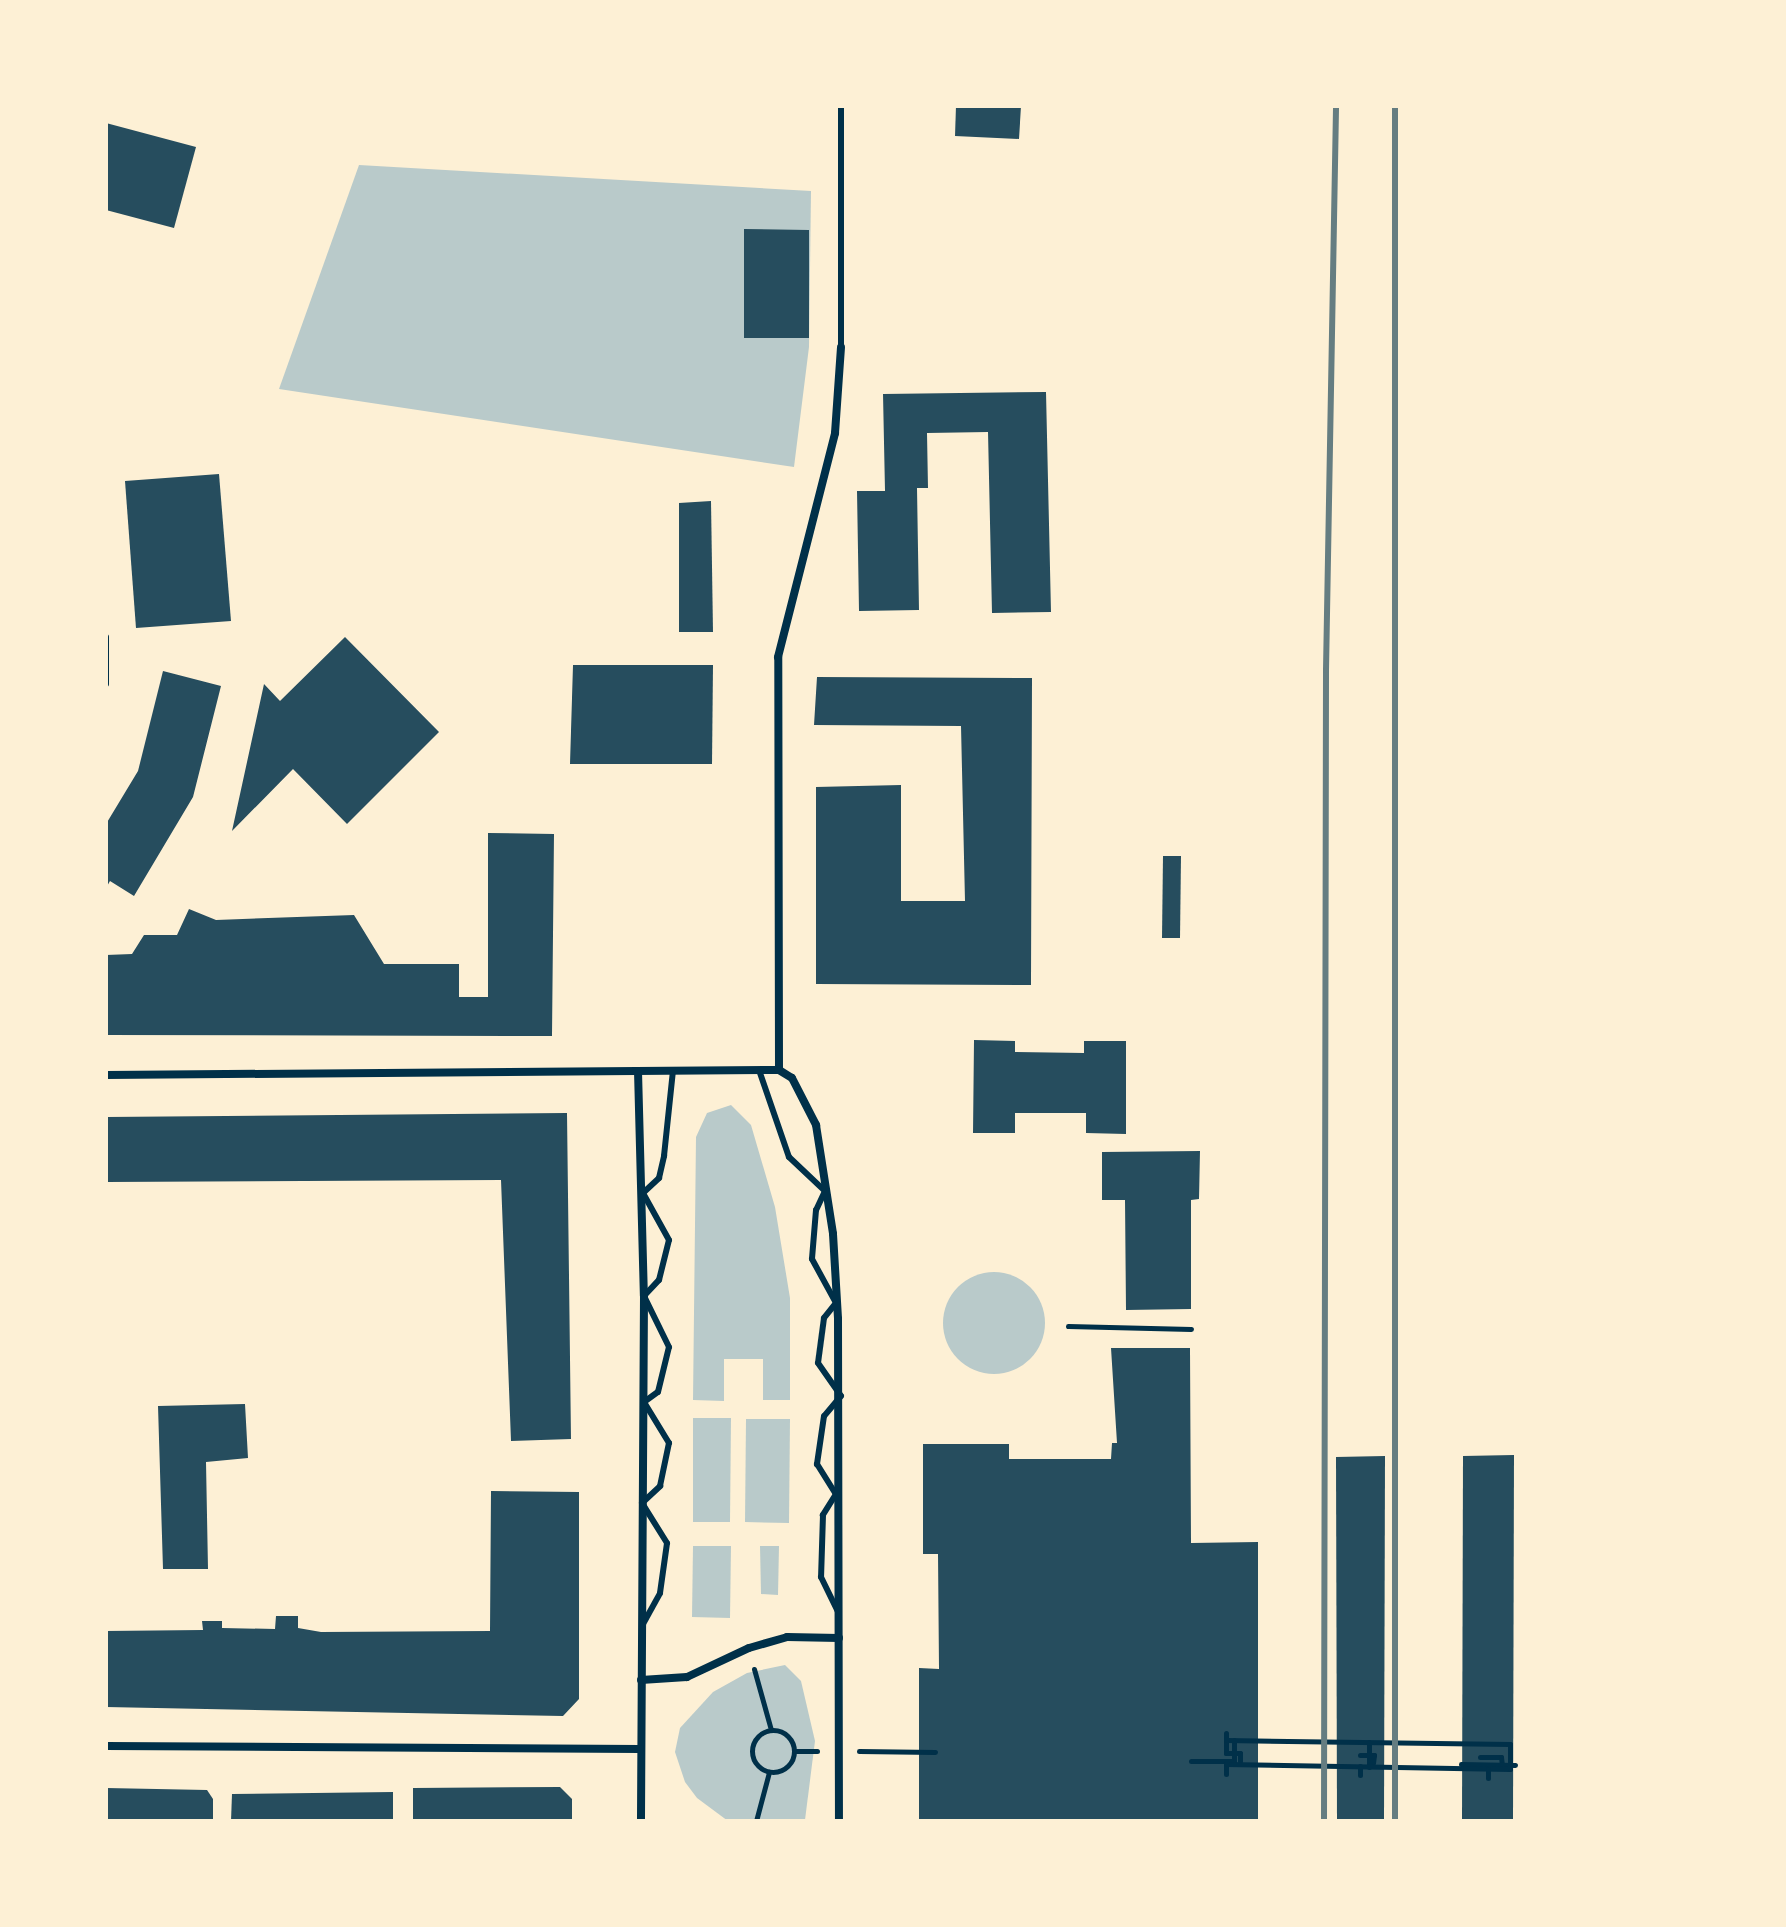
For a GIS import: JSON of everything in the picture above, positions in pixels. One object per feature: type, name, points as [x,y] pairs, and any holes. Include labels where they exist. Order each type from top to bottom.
[{"type":"street","points":[[779,1070],[778,657],[835,433],[841,347]]},
{"type":"street","points":[[106,1075],[779,1070],[803,1091],[812,1109],[825,1191],[841,1396],[836,1494],[839,1821]]},
{"type":"street","points":[[638,1071],[644,1296],[641,1821]]},
{"type":"street","points":[[641,1680],[687,1677],[749,1648],[787,1637],[839,1638]]},
{"type":"street","points":[[106,1746],[640,1749]]},
{"type":"lane","points":[[841,106],[841,347]]},
{"type":"lane","points":[[106,637],[106,684]]},
{"type":"lane","points":[[641,1627],[660,1593],[667,1543],[642,1503],[660,1486],[669,1443],[644,1402],[658,1392],[669,1347],[644,1296],[659,1280],[669,1240],[643,1193],[659,1178],[673,1070]]},
{"type":"lane","points":[[759,1070],[789,1157],[825,1191],[816,1210],[812,1259],[836,1303],[824,1318],[818,1363],[841,1396],[824,1416],[817,1464],[836,1494],[823,1515],[821,1577],[838,1612]]},
{"type":"path","points":[[1068,1326],[1191,1329]]},
{"type":"path","points":[[749,1648],[771,1730]]},
{"type":"path","points":[[771,1730],[789,1738],[794,1751],[786,1768],[769,1772],[757,1766],[752,1747],[759,1736],[771,1730]]},
{"type":"path","points":[[1237,1763],[1229,1738],[1360,1738],[1369,1742],[1480,1744],[1488,1740],[1510,1744],[1510,1769],[1334,1763]]},
{"type":"path","points":[[1369,1742],[1371,1765]]},
{"type":"path","points":[[1480,1744],[1480,1768]]},
{"type":"path","points":[[914,1753],[935,1752]]},
{"type":"path","points":[[1480,1757],[1501,1757],[1502,1765]]},
{"type":"path","points":[[1191,1761],[1360,1766],[1387,1764]]},
{"type":"path","points":[[1226,1774],[1226,1764],[1260,1761]]},
{"type":"path","points":[[1461,1764],[1515,1765]]},
{"type":"path","points":[[1360,1766],[1360,1775]]},
{"type":"path","points":[[1488,1769],[1488,1778]]},
{"type":"path","points":[[756,1821],[769,1772]]},
{"type":"shaded area","points":[[359,165],[811,191],[809,347],[794,467],[279,389]]},
{"type":"shaded area","points":[[731,1105],[751,1125],[775,1207],[790,1298],[790,1400],[763,1400],[763,1359],[724,1359],[724,1401],[693,1400],[696,1137],[707,1113]]},
{"type":"shaded area","points":[[994,1272],[1014,1276],[1030,1287],[1041,1303],[1045,1323],[1041,1343],[1030,1359],[1014,1370],[994,1374],[974,1370],[958,1359],[947,1343],[943,1323],[947,1303],[958,1287],[974,1276]]},
{"type":"shaded area","points":[[693,1418],[731,1418],[730,1522],[693,1522]]},
{"type":"shaded area","points":[[746,1419],[790,1419],[789,1523],[745,1522]]},
{"type":"shaded area","points":[[693,1546],[731,1546],[730,1618],[692,1617]]},
{"type":"shaded area","points":[[760,1546],[779,1546],[778,1595],[761,1594]]},
{"type":"shaded area","points":[[785,1665],[801,1681],[815,1741],[805,1820],[728,1821],[697,1798],[685,1782],[675,1752],[680,1728],[713,1692],[747,1673]]},
{"type":"building","points":[[956,106],[1021,106],[1019,139],[955,136]]},
{"type":"building","points":[[106,123],[196,147],[174,228],[106,210]]},
{"type":"building","points":[[744,229],[809,230],[809,338],[744,338]]},
{"type":"building","points":[[1046,392],[1051,612],[992,613],[988,432],[927,433],[928,488],[917,488],[919,610],[859,611],[857,491],[885,491],[883,394]]},
{"type":"building","points":[[219,474],[231,621],[136,628],[125,481]]},
{"type":"building","points":[[711,501],[713,632],[679,632],[679,503]]},
{"type":"building","points":[[345,637],[439,732],[347,824],[293,769],[232,831],[264,684],[280,701]]},
{"type":"building","points":[[573,665],[713,665],[712,764],[570,764]]},
{"type":"building","points":[[163,671],[221,686],[193,797],[134,896],[110,881],[106,888],[106,824],[138,771]]},
{"type":"building","points":[[817,677],[1032,678],[1031,985],[816,984],[816,787],[901,785],[901,901],[965,901],[961,726],[814,725]]},
{"type":"building","points":[[488,833],[554,834],[552,1036],[106,1035],[106,955],[132,954],[144,935],[177,935],[189,909],[216,920],[354,915],[384,964],[459,964],[459,997],[488,997]]},
{"type":"building","points":[[1163,856],[1181,856],[1180,938],[1162,938]]},
{"type":"building","points":[[974,1040],[1015,1041],[1015,1052],[1084,1053],[1084,1041],[1126,1041],[1126,1134],[1086,1133],[1086,1113],[1015,1113],[1015,1133],[973,1133]]},
{"type":"building","points":[[567,1113],[571,1439],[511,1441],[501,1180],[106,1182],[106,1117]]},
{"type":"building","points":[[1200,1151],[1199,1199],[1191,1200],[1191,1309],[1126,1310],[1125,1200],[1102,1200],[1102,1152]]},
{"type":"building","points":[[1111,1348],[1190,1348],[1191,1543],[1258,1542],[1258,1821],[919,1821],[919,1668],[939,1669],[938,1554],[923,1554],[923,1444],[1009,1444],[1009,1459],[1111,1459],[1112,1443],[1117,1443]]},
{"type":"building","points":[[245,1404],[248,1458],[206,1462],[208,1569],[163,1569],[158,1406]]},
{"type":"building","points":[[1514,1455],[1513,1821],[1462,1821],[1463,1456]]},
{"type":"building","points":[[1385,1456],[1384,1821],[1337,1821],[1336,1457]]},
{"type":"building","points":[[491,1491],[579,1492],[579,1699],[563,1716],[106,1707],[106,1631],[203,1630],[202,1621],[222,1621],[222,1628],[275,1629],[276,1616],[298,1616],[298,1628],[321,1632],[490,1631]]},
{"type":"building","points":[[560,1787],[572,1799],[572,1821],[413,1821],[413,1788]]},
{"type":"building","points":[[106,1788],[207,1790],[213,1799],[213,1821],[106,1821]]},
{"type":"building","points":[[393,1792],[393,1821],[231,1821],[232,1794]]},
{"type":"railway","points":[[1324,1821],[1326,670],[1336,106]]},
{"type":"railway","points":[[1395,106],[1395,1821]]}]
